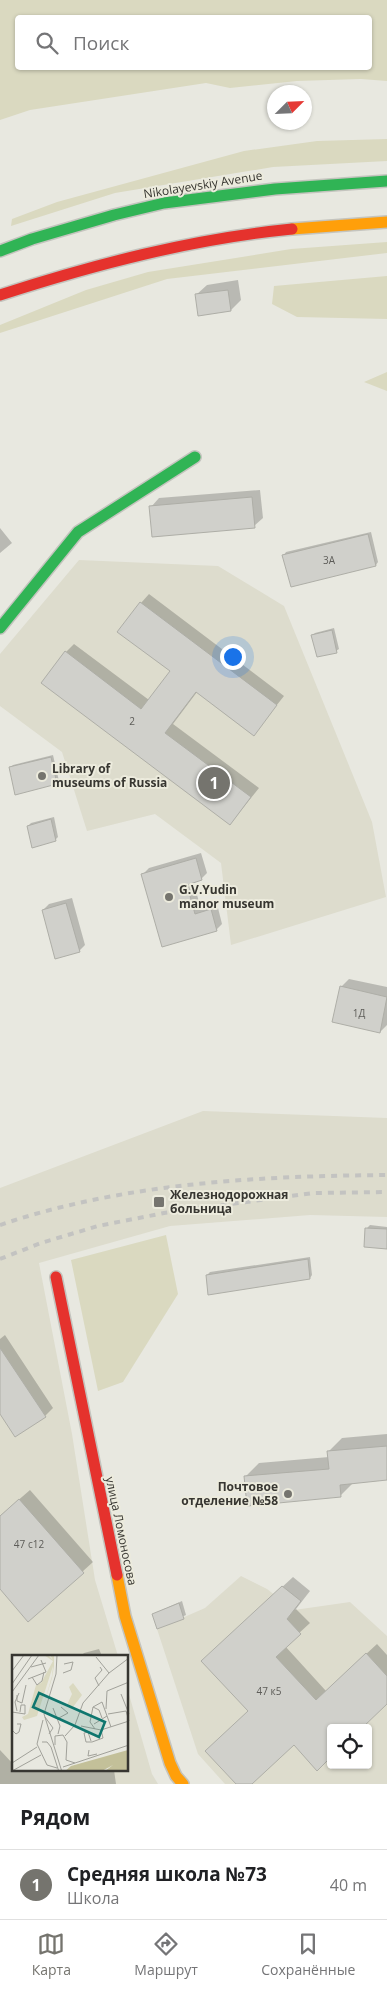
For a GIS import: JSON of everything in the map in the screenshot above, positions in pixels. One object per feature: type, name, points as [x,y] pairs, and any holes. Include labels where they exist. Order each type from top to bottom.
[{"type":"main road","name":"Nikolayevskiy Avenue","points":[[0,251],[16,244],[92,221],[163,203],[244,191],[316,184],[387,181]]},
{"type":"main road","points":[[0,295],[45,280],[200,242],[252,233],[387,222]]},
{"type":"main road","points":[[0,307],[45,280]]},
{"type":"main road","points":[[0,628],[78,532],[195,457]]},
{"type":"main road","name":"улица Ломоносова","points":[[56,1277],[125,1616],[170,1763],[176,1776],[183,1784]]},
{"type":"shaded area","points":[[79,560],[218,566],[284,606],[372,822],[386,897],[231,945],[221,863],[155,814],[87,831],[62,752],[0,706],[0,654]]},
{"type":"shaded area","points":[[203,1111],[387,1118],[387,1217],[310,1215],[170,1226],[39,1263],[72,1434],[95,1580],[118,1655],[12,1655],[12,1772],[129,1772],[129,1694],[152,1774],[158,1784],[0,1784],[0,1188]]},
{"type":"shaded area","points":[[241,1576],[267,1589],[294,1610],[350,1602],[387,1636],[387,1784],[225,1784],[198,1754],[157,1629],[205,1608]]},
{"type":"green space","points":[[0,0],[387,0],[387,81],[361,79],[297,81],[230,88],[206,83],[30,110],[0,120]]},
{"type":"green space","points":[[387,139],[387,161],[273,167],[115,193],[11,226],[12,219],[57,202],[244,151],[317,141]]},
{"type":"green space","points":[[387,242],[387,253],[167,279],[0,333],[0,325],[86,290],[148,272],[291,249]]},
{"type":"green space","points":[[387,276],[387,319],[297,317],[272,304],[274,286]]},
{"type":"green space","points":[[387,372],[387,391],[364,382]]},
{"type":"green space","points":[[166,1235],[178,1294],[123,1382],[98,1391],[71,1260]]},
{"type":"building","points":[[228,290],[231,311],[198,316],[195,294]]},
{"type":"building","points":[[252,497],[255,528],[152,537],[149,506]]},
{"type":"building","points":[[368,534],[376,566],[291,587],[282,555]]},
{"type":"building","points":[[140,602],[277,705],[254,736],[196,692],[165,733],[251,797],[230,825],[41,683],[65,651],[141,709],[170,671],[117,632]]},
{"type":"building","points":[[332,630],[337,653],[317,657],[311,635]]},
{"type":"building","points":[[51,757],[57,784],[15,795],[9,767]]},
{"type":"building","points":[[51,819],[56,841],[32,848],[27,826]]},
{"type":"building","name":"G.V.Yudin manor museum","points":[[196,858],[202,880],[187,885],[195,914],[211,909],[217,931],[162,947],[141,874]]},
{"type":"building","points":[[66,903],[80,952],[55,959],[42,910]]},
{"type":"building","points":[[340,986],[387,997],[380,1033],[332,1022]]},
{"type":"building","points":[[365,1228],[387,1229],[387,1249],[364,1247]]},
{"type":"building","points":[[308,1259],[310,1279],[208,1295],[206,1275]]},
{"type":"building","points":[[0,1348],[46,1417],[15,1437],[0,1414]]},
{"type":"building","points":[[387,1446],[387,1480],[340,1485],[341,1497],[247,1506],[244,1476],[329,1469],[327,1451]]},
{"type":"building","points":[[19,1499],[84,1573],[28,1622],[0,1589],[0,1516]]},
{"type":"building","points":[[282,1586],[301,1601],[287,1619],[301,1634],[276,1657],[316,1700],[366,1653],[387,1676],[387,1704],[366,1724],[327,1724],[327,1761],[317,1771],[294,1745],[252,1784],[236,1784],[205,1751],[248,1711],[201,1661]]},
{"type":"building","points":[[179,1603],[184,1619],[157,1629],[152,1614]]},
{"type":"railway","points":[[0,1225],[47,1211],[143,1191],[240,1180],[387,1175]]},
{"type":"railway","points":[[0,1259],[41,1243],[98,1226],[164,1213],[313,1193],[387,1192]]},
{"type":"traffic: fast","points":[[0,251],[32,239],[114,215],[164,203],[275,189],[387,181]]},
{"type":"traffic: fast","points":[[0,628],[78,532],[195,457]]},
{"type":"traffic: slow","points":[[292,229],[387,222]]},
{"type":"traffic: slow","points":[[117,1575],[125,1616],[170,1763],[176,1776],[183,1784]]},
{"type":"traffic: jam","points":[[0,295],[144,254],[218,239],[292,229]]},
{"type":"traffic: jam","points":[[56,1277],[117,1575]]},
{"type":"place","name":"Library of museums of Russia","points":[[42,776]]},
{"type":"place","name":"Средняя школа №73","points":[[214,783]]},
{"type":"place","name":"G.V.Yudin manor museum","points":[[169,897]]},
{"type":"place","name":"Железнодорожная больница","points":[[159,1202]]},
{"type":"place","name":"Почтовое отделение №58","points":[[288,1494]]}]
